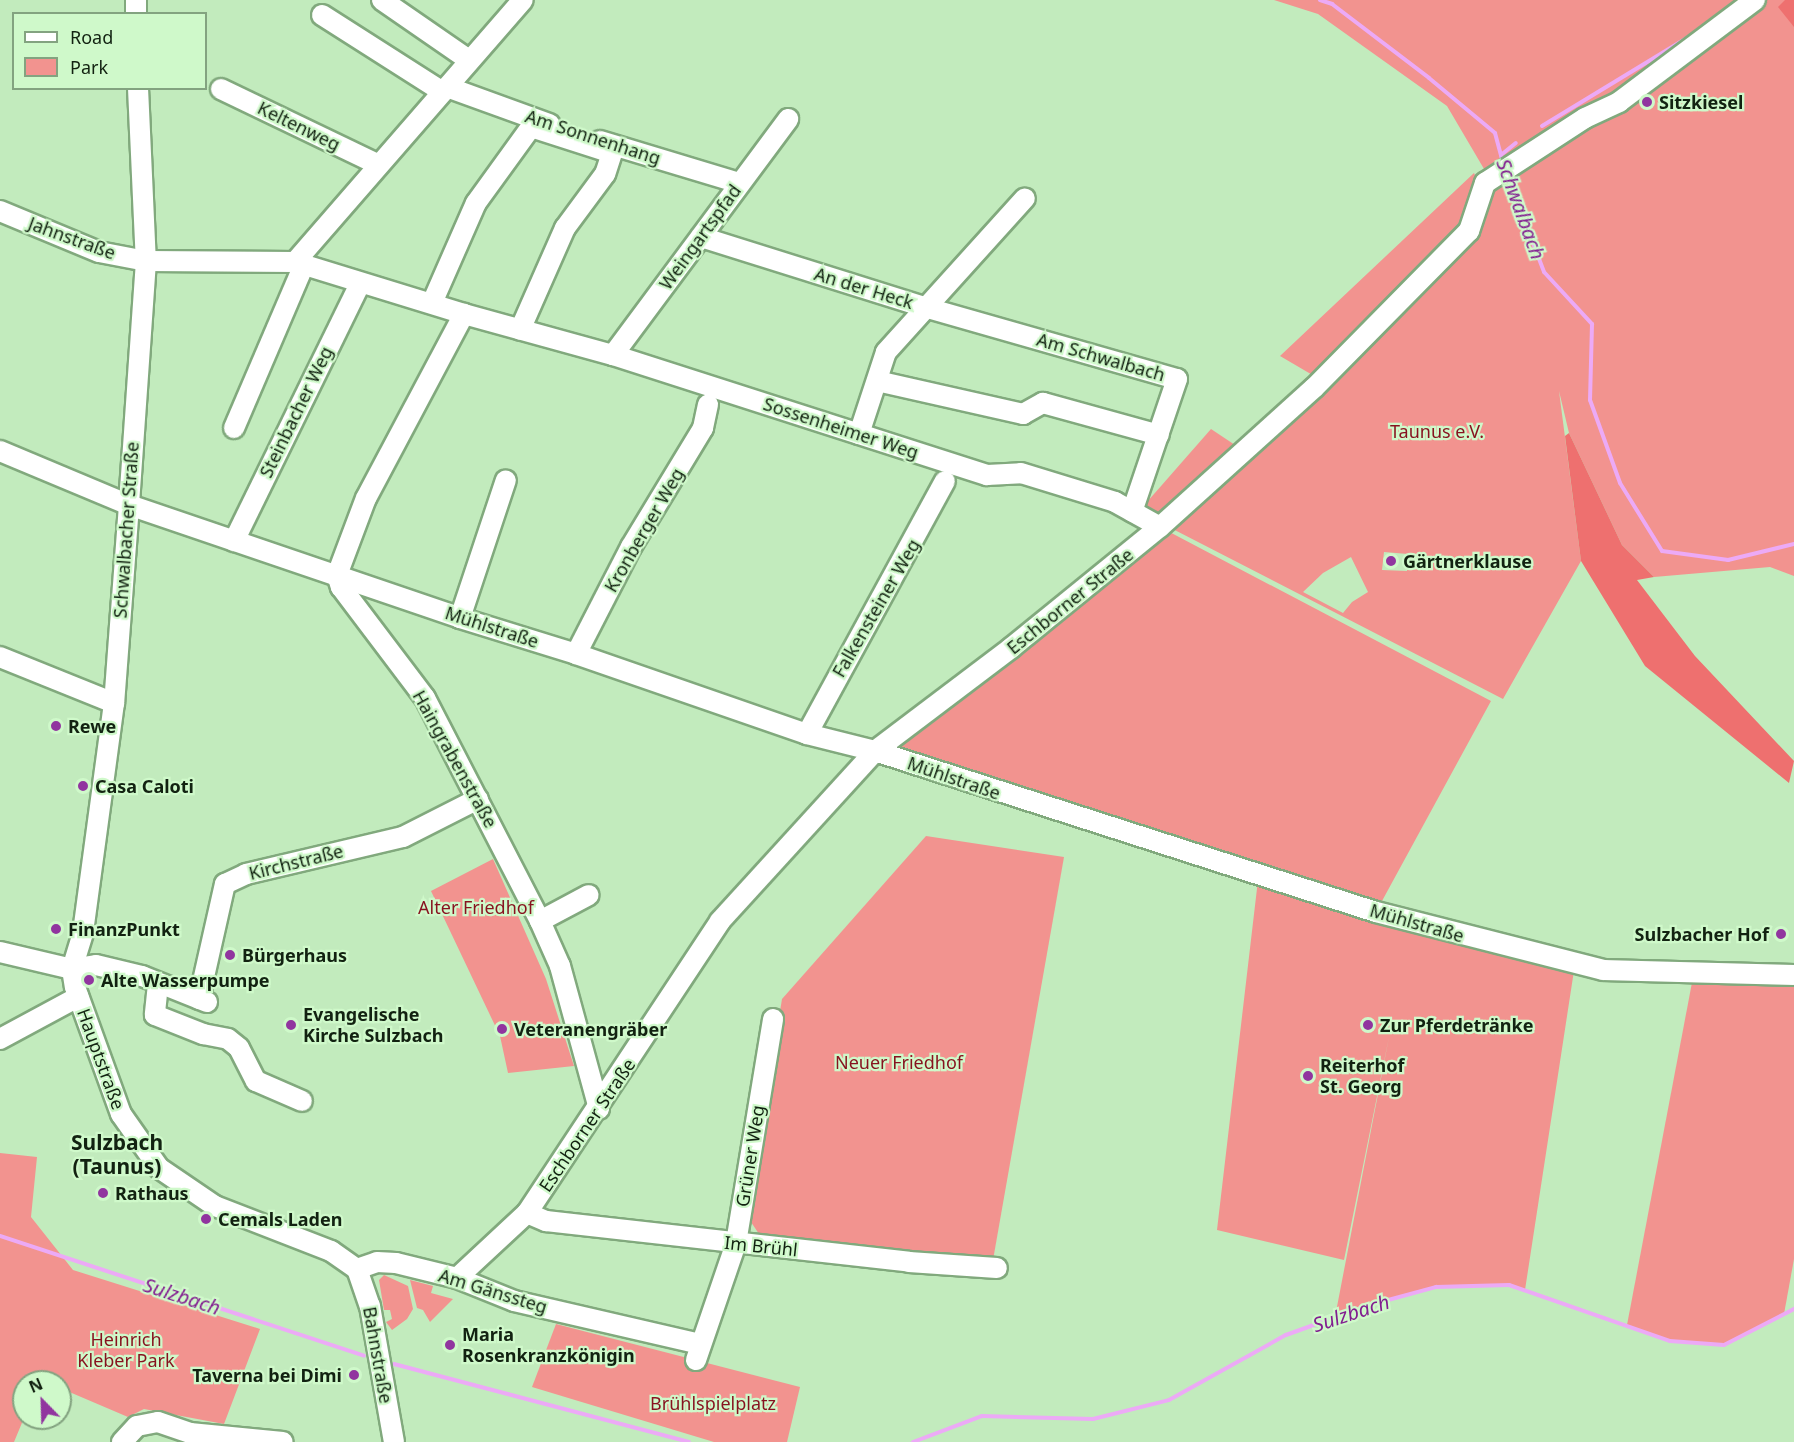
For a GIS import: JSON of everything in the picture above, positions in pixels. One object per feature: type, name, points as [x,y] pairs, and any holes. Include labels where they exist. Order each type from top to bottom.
[{"type":"street","points":[[382,0],[469,60]]},
{"type":"street","points":[[234,428],[300,264],[376,164],[445,90],[523,0]]},
{"type":"street","name":"Eschborner Straße","points":[[457,1278],[527,1214],[599,1109],[720,921],[875,751],[1011,648],[1160,527],[1314,388],[1469,231],[1485,183],[1585,118],[1619,102],[1755,0]]},
{"type":"street","points":[[322,15],[445,90]]},
{"type":"street","name":"Keltenweg","points":[[221,89],[376,164]]},
{"type":"street","name":"Schwalbacher Straße","points":[[72,969],[83,933],[114,703],[129,506],[146,261],[138,90]]},
{"type":"street","name":"Am Sonnenhang","points":[[445,90],[584,136],[740,183]]},
{"type":"street","name":"Weingartspfad","points":[[613,355],[788,119]]},
{"type":"street","points":[[432,303],[476,203],[531,127],[612,153],[605,174],[565,228],[520,330]]},
{"type":"street","points":[[924,307],[1025,198]]},
{"type":"street","name":"Jahnstraße","points":[[0,211],[99,252],[146,261]]},
{"type":"street","name":"An der Heck","points":[[700,237],[924,307],[886,352],[859,434]]},
{"type":"street","name":"Sossenheimer Weg","points":[[146,261],[300,264],[360,284],[613,355],[987,475],[1021,473],[1115,502],[1160,527]]},
{"type":"street","name":"Steinbacher Weg","points":[[234,541],[360,284]]},
{"type":"street","name":"Am Schwalbach","points":[[924,307],[1177,379],[1132,512]]},
{"type":"street","points":[[337,575],[366,498],[464,314]]},
{"type":"street","points":[[877,381],[1023,414],[1043,403],[1159,435]]},
{"type":"street","name":"Kronberger Weg","points":[[576,654],[631,547],[703,428],[708,405]]},
{"type":"street","name":"Mühlstraße","points":[[0,451],[129,506],[460,618],[576,654],[807,734],[875,751],[1376,912],[1525,953],[1603,970],[1794,975]]},
{"type":"street","points":[[460,618],[506,480]]},
{"type":"street","name":"Falkensteiner Weg","points":[[807,734],[945,481]]},
{"type":"street","name":"Haingrabenstraße","points":[[337,575],[341,587],[425,698],[540,921],[560,966],[599,1109]]},
{"type":"street","points":[[6,660],[114,703]]},
{"type":"street","name":"Kirchstraße","points":[[158,984],[203,1001],[225,884],[246,874],[279,870],[322,854],[403,837],[478,799]]},
{"type":"street","points":[[540,921],[589,895]]},
{"type":"street","points":[[0,952],[72,969],[96,965],[158,984],[155,1015],[203,1034],[228,1039],[239,1048],[256,1082],[302,1101]]},
{"type":"street","name":"Hauptstraße","points":[[72,969],[78,998],[121,1114],[159,1168],[215,1206],[331,1251],[357,1269]]},
{"type":"street","points":[[0,1039],[78,998]]},
{"type":"street","name":"Grüner Weg","points":[[698,1352],[736,1243],[773,1018]]},
{"type":"street","name":"Im Brühl","points":[[527,1214],[546,1221],[736,1243],[997,1268]]},
{"type":"street","name":"Am Gänssteg","points":[[357,1269],[377,1262],[396,1263],[457,1278],[514,1301],[698,1352]]},
{"type":"street","name":"Bahnstraße","points":[[357,1269],[370,1306],[394,1442]]},
{"type":"street","points":[[122,1442],[136,1426],[158,1422],[190,1433],[283,1442]]},
{"type":"green space","name":"Taunus e.V.","points":[[1274,0],[1794,0],[1794,576],[1770,567],[1654,577],[1622,545],[1569,433],[1559,391],[1581,561],[1503,699],[1163,524],[1321,380],[1280,356],[1474,173],[1484,195],[1487,174],[1447,106],[1318,14]],"holes":[[[1384,552],[1408,554],[1407,571],[1382,570]],[[1351,557],[1368,592],[1352,602],[1343,613],[1303,592],[1323,573]]]},
{"type":"green space","points":[[1211,429],[1241,449],[1165,519],[1140,510]]},
{"type":"green space","points":[[1160,527],[1491,701],[1376,912],[1575,964],[1525,1290],[1509,1285],[1436,1287],[1335,1317],[1389,1037],[1344,1260],[1217,1230],[1258,880],[875,751]]},
{"type":"green space","name":"Neuer Friedhof","points":[[926,836],[1064,857],[993,1260],[763,1240],[747,1216],[782,999]]},
{"type":"green space","name":"Alter Friedhof","points":[[493,859],[546,979],[574,1066],[508,1073],[500,1036],[431,891]]},
{"type":"green space","points":[[1694,972],[1794,975],[1794,1259],[1784,1314],[1724,1345],[1670,1341],[1627,1325]]},
{"type":"green space","name":"Heinrich Kleber Park","points":[[0,1153],[37,1157],[31,1217],[73,1270],[260,1329],[224,1424],[144,1409],[128,1417],[72,1393],[72,1370],[12,1370],[12,1430],[19,1430],[14,1442],[0,1442]]},
{"type":"green space","points":[[384,1275],[408,1286],[413,1309],[407,1319],[392,1330],[386,1322],[392,1319],[390,1310],[384,1310],[379,1280]]},
{"type":"green space","points":[[410,1280],[433,1286],[431,1293],[453,1299],[430,1322],[423,1310],[417,1308]]},
{"type":"green space","name":"Brühlspielplatz","points":[[556,1324],[800,1387],[787,1442],[714,1442],[532,1387]]},
{"type":"shaded area","points":[[1785,0],[1794,0],[1794,27],[1778,7]]},
{"type":"shaded area","points":[[1569,433],[1622,545],[1654,577],[1637,580],[1695,656],[1794,761],[1789,783],[1645,666],[1581,561],[1565,436]]},
{"type":"waterway","name":"Schwalbach","points":[[1320,0],[1332,4],[1429,78],[1495,133],[1503,162]]},
{"type":"waterway","points":[[1542,126],[1698,31]]},
{"type":"waterway","points":[[1501,155],[1516,143]]},
{"type":"waterway","name":"Schwalbach","points":[[1507,175],[1544,272],[1592,324],[1590,400],[1620,483],[1662,551],[1728,560],[1794,544]]},
{"type":"waterway","name":"Sulzbach","points":[[0,1236],[364,1356]]},
{"type":"waterway","name":"Sulzbach","points":[[913,1442],[982,1416],[1093,1419],[1169,1400],[1286,1335],[1366,1306],[1436,1287],[1509,1285],[1670,1341],[1724,1345],[1794,1309]]},
{"type":"waterway","name":"Sulzbach","points":[[394,1364],[689,1442]]},
{"type":"place","name":"Sitzkiesel","points":[[1647,102]]},
{"type":"place","name":"Gärtnerklause","points":[[1391,561]]},
{"type":"place","name":"Rewe","points":[[56,726]]},
{"type":"place","name":"Casa Caloti","points":[[83,786]]},
{"type":"place","name":"FinanzPunkt","points":[[56,929]]},
{"type":"place","name":"Sulzbacher Hof","points":[[1781,934]]},
{"type":"place","name":"Bürgerhaus","points":[[230,955]]},
{"type":"place","name":"Alte Wasserpumpe","points":[[89,980]]},
{"type":"place","name":"Evangelische Kirche Sulzbach","points":[[291,1025]]},
{"type":"place","name":"Zur Pferdetränke","points":[[1368,1025]]},
{"type":"place","name":"Veteranengräber","points":[[502,1029]]},
{"type":"place","name":"Reiterhof St. Georg","points":[[1308,1076]]},
{"type":"place","name":"Rathaus","points":[[103,1193]]},
{"type":"place","name":"Cemals Laden","points":[[206,1219]]},
{"type":"place","name":"Maria Rosenkranzkönigin","points":[[450,1345]]},
{"type":"place","name":"Taverna bei Dimi","points":[[354,1375]]},
{"type":"district","name":"Sulzbach (Taunus)","points":[[117,1154]]}]
